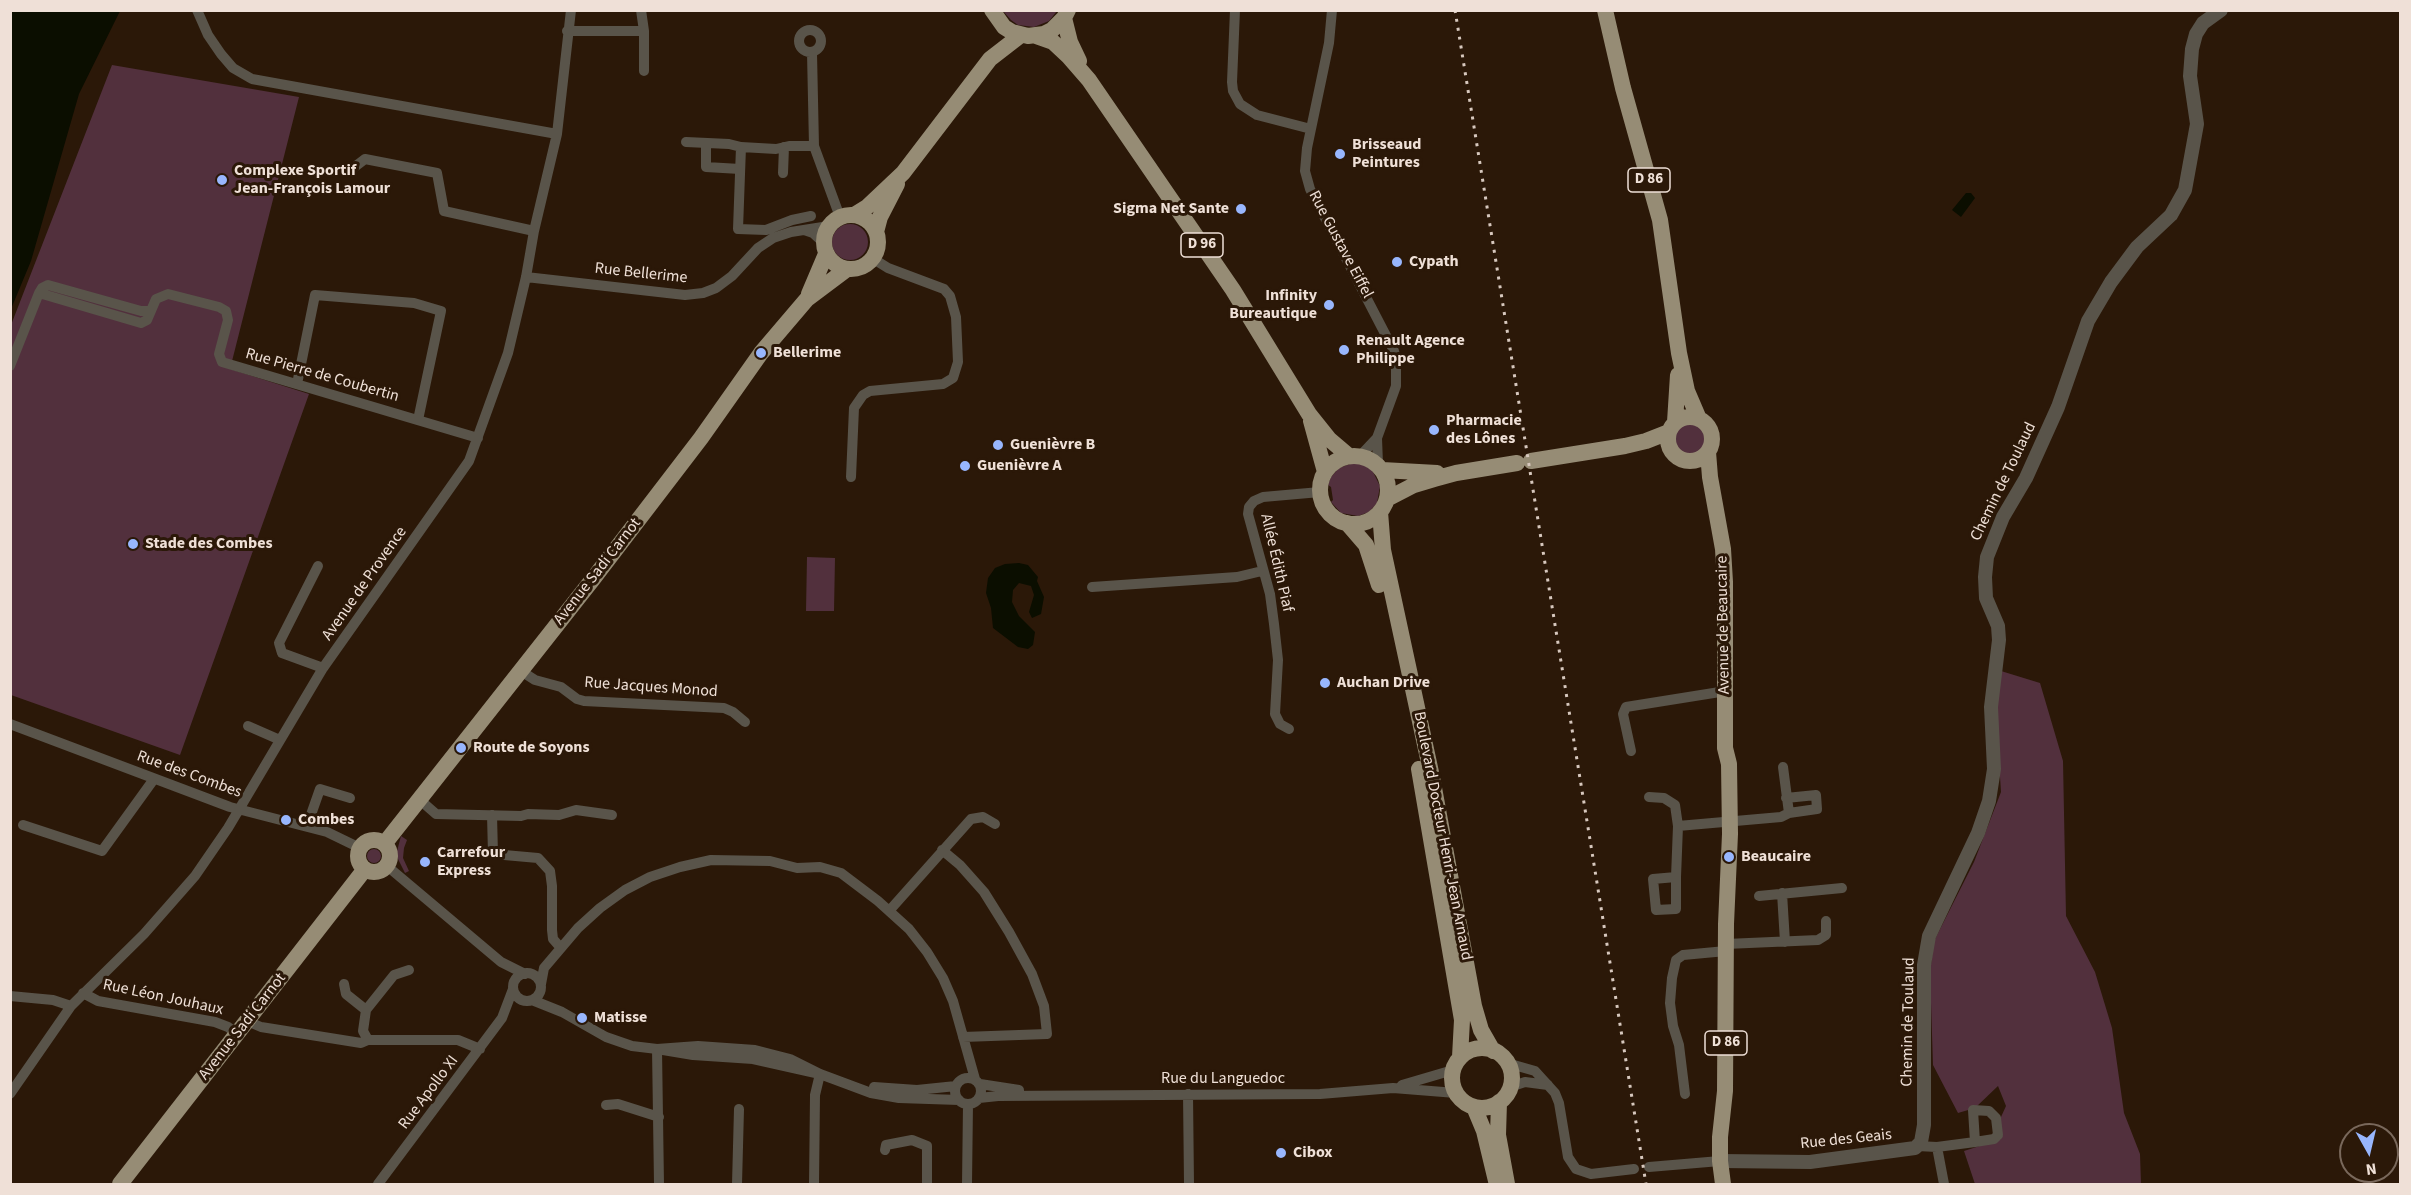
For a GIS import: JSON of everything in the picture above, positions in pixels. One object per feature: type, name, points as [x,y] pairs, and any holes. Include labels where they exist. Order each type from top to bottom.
[{"type":"main road","name":"D 86","points":[[1605,10],[1623,88],[1660,220],[1679,353],[1687,391],[1699,419]]},
{"type":"main road","name":"Avenue Sadi Carnot","points":[[990,59],[1028,36],[1052,30],[1066,14]]},
{"type":"main road","name":"D 96","points":[[1066,14],[1070,42],[1089,80]]},
{"type":"main road","name":"Avenue Sadi Carnot","points":[[807,299],[835,231],[867,207],[903,173],[990,59],[997,38],[995,16]]},
{"type":"main road","points":[[995,16],[1012,32],[1028,36]]},
{"type":"main road","name":"D 96","points":[[1028,36],[1053,42],[1089,80],[1233,290],[1309,414],[1329,439],[1355,456]]},
{"type":"main road","name":"Avenue Sadi Carnot","points":[[876,232],[880,217],[903,173]]},
{"type":"main road","points":[[867,221],[876,232],[878,246],[872,258],[861,267],[847,269],[835,264],[835,231],[867,221]]},
{"type":"main road","name":"Avenue Sadi Carnot","points":[[385,843],[700,438],[761,353],[807,299],[847,269]]},
{"type":"main road","name":"D 86","points":[[1672,427],[1679,353]]},
{"type":"main road","name":"D 96","points":[[1309,414],[1324,472]]},
{"type":"main road","points":[[1456,472],[1380,467],[1355,456],[1335,461],[1324,472],[1320,492],[1322,501],[1332,516],[1347,523],[1368,521],[1383,506],[1414,485],[1456,472],[1646,441],[1687,417],[1699,419],[1707,426],[1712,436],[1708,452],[1695,461],[1676,457],[1668,442],[1672,427]]},
{"type":"main road","points":[[1625,446],[1672,452]]},
{"type":"main road","name":"Avenue de Beaucaire","points":[[1708,452],[1714,503],[1723,549],[1725,582],[1725,748],[1720,764],[1725,821],[1721,882],[1726,924],[1725,1091],[1720,1161],[1723,1185]]},
{"type":"main road","name":"Avenue de Beaucaire","points":[[1687,461],[1697,473],[1714,503]]},
{"type":"main road","points":[[1380,467],[1388,484],[1383,506]]},
{"type":"main road","name":"Boulevard Docteur Henri-Jean Arnaud","points":[[1383,506],[1383,550],[1432,777],[1474,1006],[1484,1036],[1494,1051]]},
{"type":"main road","name":"Boulevard Docteur Henri-Jean Arnaud","points":[[1347,523],[1366,544],[1372,557],[1419,769],[1462,1020],[1457,1064]]},
{"type":"main road","points":[[369,840],[380,840],[385,843],[391,856],[387,866],[374,873],[365,869],[359,862],[360,848],[369,840]]},
{"type":"main road","name":"Avenue Sadi Carnot","points":[[120,1185],[365,869]]},
{"type":"main road","points":[[1476,1049],[1494,1051],[1507,1063],[1510,1070],[1510,1087],[1499,1102],[1491,1106],[1474,1107],[1461,1100],[1456,1093],[1453,1085],[1457,1064],[1476,1049]]},
{"type":"main road","points":[[1499,1102],[1498,1135],[1507,1185]]},
{"type":"main road","points":[[1474,1107],[1484,1131],[1497,1185]]},
{"type":"street","points":[[197,10],[208,35],[221,54],[233,68],[252,79],[557,134]]},
{"type":"street","name":"Avenue de Provence","points":[[10,1094],[71,1006],[175,901],[216,848],[323,668],[470,461],[508,353],[526,277],[534,231],[557,134],[571,10]]},
{"type":"street","points":[[641,10],[644,31],[644,71]]},
{"type":"street","points":[[1234,10],[1232,82],[1240,104],[1257,116],[1311,129]]},
{"type":"street","name":"Rue Gustave Eiffel","points":[[1332,10],[1323,76],[1305,162],[1306,181],[1386,334],[1396,362],[1396,386],[1377,438],[1380,467]]},
{"type":"street","name":"Chemin de Toulaud","points":[[1917,1146],[1921,1142],[1924,1125],[1924,965],[1929,936],[1978,833],[1989,801],[1994,769],[1991,707],[1999,640],[1998,626],[1986,598],[1984,577],[1987,557],[2003,517],[2026,478],[2058,407],[2088,321],[2117,273],[2137,247],[2171,215],[2185,190],[2197,124],[2190,76],[2192,49],[2196,34],[2203,23],[2221,10]]},
{"type":"street","points":[[567,31],[644,31]]},
{"type":"street","points":[[812,53],[814,146],[835,231]]},
{"type":"street","points":[[686,142],[729,144],[741,147],[814,146]]},
{"type":"street","points":[[706,143],[706,167],[740,169]]},
{"type":"street","points":[[741,147],[738,229],[766,230],[792,220],[811,216]]},
{"type":"street","points":[[783,173],[784,147]]},
{"type":"street","points":[[348,172],[365,159],[437,173],[444,211],[534,231]]},
{"type":"street","name":"Rue Bellerime","points":[[526,277],[685,295],[703,294],[732,276],[758,248],[773,238],[804,230],[835,231]]},
{"type":"street","points":[[851,477],[854,408],[863,395],[870,391],[943,384],[953,378],[958,362],[956,317],[950,296],[944,289],[888,268],[872,258]]},
{"type":"street","name":"Rue Pierre de Coubertin","points":[[10,366],[39,293],[141,323],[147,320],[156,299],[168,294],[226,310],[228,320],[219,354],[222,362],[478,438]]},
{"type":"street","points":[[297,384],[315,295],[414,303],[441,311],[418,420]]},
{"type":"street","name":"Rue Gustave Eiffel","points":[[1355,456],[1377,438]]},
{"type":"street","name":"Allée Édith Piaf","points":[[1289,729],[1280,724],[1275,714],[1277,646],[1270,594],[1248,519],[1249,507],[1254,501],[1278,495],[1320,492]]},
{"type":"street","points":[[318,566],[279,643],[282,653],[323,668]]},
{"type":"street","points":[[1092,586],[1237,577],[1262,571]]},
{"type":"street","name":"Rue Jacques Monod","points":[[521,671],[536,680],[561,687],[577,699],[584,701],[724,708],[745,722]]},
{"type":"street","points":[[1631,751],[1623,714],[1626,707],[1726,691]]},
{"type":"street","name":"Rue des Combes","points":[[10,724],[240,810],[307,826],[344,838],[360,848]]},
{"type":"street","points":[[248,726],[279,740]]},
{"type":"street","points":[[1783,767],[1789,813]]},
{"type":"street","points":[[23,825],[102,851],[154,779]]},
{"type":"street","points":[[307,826],[320,789],[350,798]]},
{"type":"street","points":[[1678,826],[1781,817],[1789,813],[1816,809],[1816,795],[1786,798]]},
{"type":"street","points":[[1649,797],[1664,798],[1675,805],[1678,826],[1676,877]]},
{"type":"street","points":[[420,800],[436,813],[559,815],[576,810],[612,815]]},
{"type":"street","points":[[492,815],[493,854],[538,858],[550,871],[553,939],[560,947]]},
{"type":"street","points":[[889,911],[971,819],[983,817],[995,824]]},
{"type":"street","points":[[942,850],[960,865],[984,892],[1032,974],[1044,1006],[1047,1034],[964,1042]]},
{"type":"street","points":[[501,962],[514,986],[516,996],[529,1001],[562,1012],[613,1040],[638,1047],[657,1049],[698,1046],[755,1050],[790,1059],[820,1074],[889,1097],[964,1102],[979,1098],[981,1091],[953,1001],[943,978],[927,952],[909,929],[889,911],[841,873],[820,867],[797,868],[760,860],[711,860],[650,877],[625,890],[600,908],[560,947],[544,968],[538,996],[529,1001]]},
{"type":"street","points":[[387,866],[501,962],[537,977],[541,987],[562,1012]]},
{"type":"street","points":[[1759,896],[1842,888]]},
{"type":"street","points":[[1782,893],[1785,942]]},
{"type":"street","points":[[1684,1094],[1679,1045],[1673,1026],[1670,1003],[1676,960],[1683,955],[1726,948],[1818,940],[1826,935],[1826,921]]},
{"type":"street","points":[[514,986],[518,977],[544,968]]},
{"type":"street","points":[[368,1040],[363,1031],[366,1010],[394,975],[409,970]]},
{"type":"street","points":[[344,984],[346,994],[366,1010]]},
{"type":"street","name":"Rue Apollo XI","points":[[378,1185],[502,1018],[514,986]]},
{"type":"street","name":"Rue Léon Jouhaux","points":[[83,993],[98,1001],[215,1022],[228,1027],[261,1027],[361,1043],[368,1040],[458,1040],[480,1049]]},
{"type":"street","points":[[10,996],[60,1001],[71,1006]]},
{"type":"street","name":"Rue Apollo XI","points":[[502,1018],[529,1001]]},
{"type":"street","points":[[964,1042],[960,1082],[956,1094],[964,1102],[967,1185]]},
{"type":"street","points":[[657,1049],[658,1184]]},
{"type":"street","points":[[1507,1063],[1535,1071],[1559,1102],[1568,1157],[1576,1170],[1591,1174],[1634,1169]]},
{"type":"street","name":"Rue du Languedoc","points":[[1393,1088],[1457,1064]]},
{"type":"street","points":[[814,1185],[815,1095],[820,1074]]},
{"type":"street","points":[[853,1085],[900,1090],[977,1082]]},
{"type":"street","name":"Rue du Languedoc","points":[[977,1082],[1052,1095]]},
{"type":"street","points":[[1510,1087],[1525,1082],[1548,1085]]},
{"type":"street","name":"Rue du Languedoc","points":[[979,1098],[1052,1095],[1320,1094],[1393,1088],[1456,1093]]},
{"type":"street","points":[[1188,1094],[1189,1185]]},
{"type":"street","points":[[606,1105],[618,1104],[658,1117]]},
{"type":"street","points":[[737,1185],[739,1109]]},
{"type":"street","points":[[885,1150],[886,1145],[912,1140],[927,1146],[927,1185]]},
{"type":"street","name":"Rue des Geais","points":[[1720,1161],[1810,1162],[1917,1146],[1936,1147],[1975,1142]]},
{"type":"street","points":[[1936,1147],[1944,1185]]},
{"type":"street","points":[[1648,1167],[1720,1161]]},
{"type":"shaded area","points":[[11,10],[120,11],[79,94],[31,261],[11,309]]},
{"type":"shaded area","points":[[1003,11],[1057,11],[1049,21],[1034,27],[1018,25]]},
{"type":"shaded area","name":"Stade des Combes","points":[[112,65],[299,97],[230,369],[309,394],[180,755],[11,695],[11,325]]},
{"type":"shaded area","points":[[1966,193],[1971,193],[1975,198],[1961,217],[1952,210]]},
{"type":"shaded area","points":[[850,224],[862,230],[868,242],[862,254],[850,260],[838,254],[832,242],[838,230]]},
{"type":"shaded area","points":[[1690,424],[1696,425],[1704,433],[1704,445],[1696,453],[1690,454],[1684,453],[1676,445],[1675,439],[1676,433],[1684,425]]},
{"type":"shaded area","points":[[1350,464],[1362,464],[1372,470],[1380,486],[1377,503],[1369,512],[1358,516],[1341,513],[1331,502],[1333,500],[1331,487],[1328,485],[1331,477],[1339,468]]},
{"type":"shaded area","points":[[807,557],[835,558],[834,611],[806,611]]},
{"type":"shaded area","points":[[1005,564],[1028,565],[1038,577],[1037,581],[1044,597],[1041,614],[1032,618],[1029,612],[1034,595],[1031,586],[1019,583],[1013,590],[1012,602],[1019,616],[1035,632],[1033,645],[1028,649],[1018,647],[993,628],[991,608],[986,593],[988,578],[995,568]]},
{"type":"shaded area","points":[[2001,671],[2040,683],[2063,761],[2066,916],[2095,972],[2112,1028],[2124,1113],[2140,1154],[2141,1184],[1975,1184],[1964,1151],[2001,1139],[2001,1117],[2006,1106],[1998,1086],[1975,1108],[1958,1113],[1933,1065],[1930,972],[1934,941],[1974,862],[2001,792],[1996,715]]},
{"type":"shaded area","points":[[401,836],[407,840],[403,858],[409,871],[405,873],[396,855]]},
{"type":"shaded area","points":[[371,849],[377,849],[381,856],[377,863],[371,863],[367,859],[367,853]]},
{"type":"railway","points":[[1455,10],[1646,1184]]},
{"type":"place","name":"Brisseaud Peintures","points":[[1340,154]]},
{"type":"place","name":"Complexe Sportif Jean-François Lamour","points":[[222,180]]},
{"type":"place","name":"Sigma Net Sante","points":[[1241,209]]},
{"type":"place","name":"Cypath","points":[[1397,262]]},
{"type":"place","name":"Infinity Bureautique","points":[[1329,305]]},
{"type":"place","name":"Renault Agence Philippe","points":[[1344,350]]},
{"type":"place","name":"Bellerime","points":[[761,353]]},
{"type":"place","name":"Pharmacie des Lônes","points":[[1434,430]]},
{"type":"place","name":"Guenièvre B","points":[[998,445]]},
{"type":"place","name":"Guenièvre A","points":[[965,466]]},
{"type":"place","name":"Stade des Combes","points":[[133,544]]},
{"type":"place","name":"Auchan Drive","points":[[1325,683]]},
{"type":"place","name":"Route de Soyons","points":[[461,748]]},
{"type":"place","name":"Combes","points":[[286,820]]},
{"type":"place","name":"Beaucaire","points":[[1729,857]]},
{"type":"place","name":"Carrefour Express","points":[[425,862]]},
{"type":"place","name":"Matisse","points":[[582,1018]]},
{"type":"place","name":"Cibox","points":[[1281,1153]]}]
